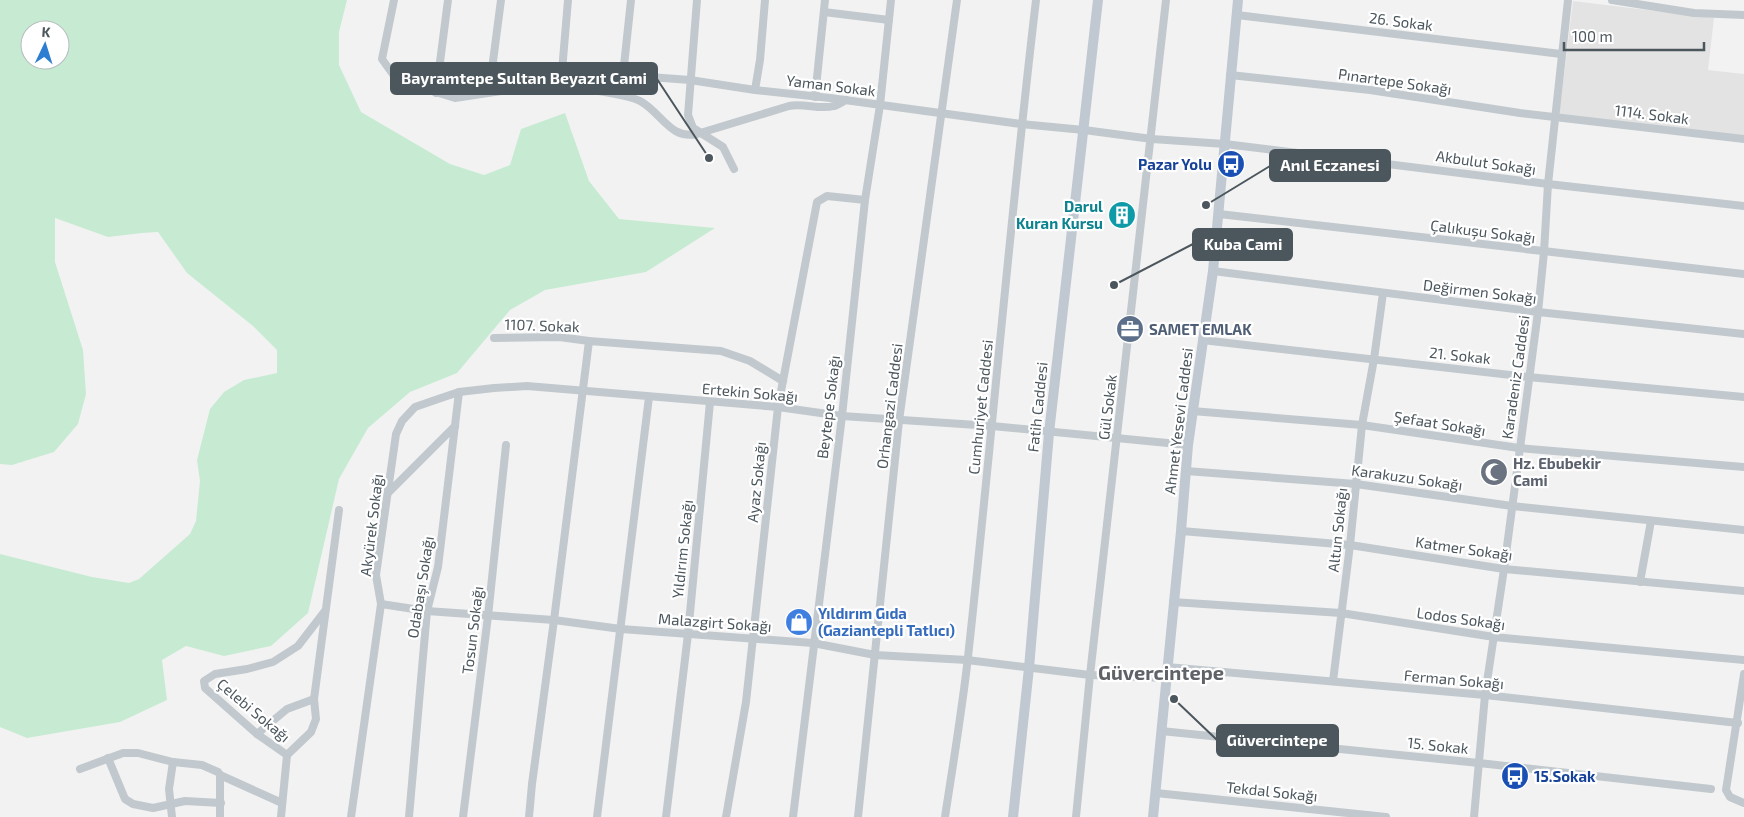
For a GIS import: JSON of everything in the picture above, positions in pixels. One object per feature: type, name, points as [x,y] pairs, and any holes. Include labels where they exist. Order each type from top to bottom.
[{"type":"main road","name":"Fatih Caddesi","points":[[1013,817],[1030,668],[1049,432],[1098,0]]},
{"type":"main road","name":"Ahmet Yesevi Caddesi","points":[[1153,817],[1188,445],[1213,272],[1238,0]]},
{"type":"street","name":"Yaman Sokak","points":[[394,0],[382,59],[397,80],[455,98],[561,82],[624,75],[690,80],[1021,124],[1152,139],[1225,144]]},
{"type":"street","points":[[436,93],[448,0]]},
{"type":"street","points":[[489,92],[501,0]]},
{"type":"street","points":[[561,82],[568,0]]},
{"type":"street","points":[[624,75],[631,0]]},
{"type":"street","points":[[698,0],[688,115],[694,128],[723,147],[734,169]]},
{"type":"street","points":[[755,90],[760,60],[764,0]]},
{"type":"street","points":[[815,97],[825,0]]},
{"type":"street","name":"Beytepe Sokağı","points":[[793,817],[842,416],[865,200],[880,105],[891,0]]},
{"type":"street","name":"Orhangazi Caddesi","points":[[858,817],[899,421],[957,0]]},
{"type":"street","name":"Cumhuriyet Caddesi","points":[[945,817],[967,660],[1021,124],[1036,0]]},
{"type":"street","name":"Gül Sokak","points":[[1076,817],[1090,674],[1152,139],[1166,0]]},
{"type":"street","name":"Karadeniz Caddesi","points":[[1474,817],[1485,695],[1504,569],[1538,312],[1548,184],[1568,0]]},
{"type":"street","points":[[1612,0],[1694,13],[1744,15]]},
{"type":"street","points":[[824,12],[889,20]]},
{"type":"street","name":"26. Sokak","points":[[1237,15],[1561,54]]},
{"type":"street","name":"Pınartepe Sokağı","points":[[1230,75],[1370,90],[1520,114],[1556,117]]},
{"type":"street","points":[[576,80],[580,85],[591,89],[628,96],[643,103],[654,111],[671,129],[688,135],[789,106],[799,104],[822,107],[833,106],[846,100]]},
{"type":"street","name":"1114. Sokak","points":[[1556,117],[1744,139]]},
{"type":"street","name":"Akbulut Sokağı","points":[[1225,144],[1744,206]]},
{"type":"street","name":"Ayaz Sokağı","points":[[726,817],[746,702],[778,407],[817,202],[827,196],[865,200]]},
{"type":"street","name":"Çalıkuşu Sokağı","points":[[1219,214],[1744,274]]},
{"type":"street","name":"Değirmen Sokağı","points":[[1213,272],[1538,312],[1744,334]]},
{"type":"street","name":"Altun Sokağı","points":[[1333,681],[1350,545],[1362,425],[1374,360],[1383,293]]},
{"type":"street","name":"1107. Sokak","points":[[494,338],[559,337],[721,351],[750,361],[783,381]]},
{"type":"street","name":"21. Sokak","points":[[1202,340],[1528,377],[1744,397]]},
{"type":"street","points":[[529,817],[589,341]]},
{"type":"street","name":"Ertekin Sokağı","points":[[459,392],[528,386],[650,398],[778,407],[842,416],[992,426],[1188,445]]},
{"type":"street","name":"Odabaşı Sokağı","points":[[409,817],[427,611],[438,568],[459,392]]},
{"type":"street","name":"Akyürek Sokağı","points":[[352,817],[381,604],[376,575],[396,434],[402,421],[415,407],[459,392]]},
{"type":"street","points":[[597,817],[650,398]]},
{"type":"street","name":"Yıldırım Sokağı","points":[[666,817],[688,634],[710,402]]},
{"type":"street","name":"Şefaat Sokağı","points":[[1192,410],[1362,425],[1519,448],[1744,467]]},
{"type":"street","points":[[388,493],[455,426]]},
{"type":"street","name":"Tosun Sokağı","points":[[463,817],[488,616],[506,445]]},
{"type":"street","name":"Karakuzu Sokağı","points":[[1186,471],[1356,484],[1512,506],[1744,530]]},
{"type":"street","name":"Çelebi Sokağı","points":[[281,817],[287,756],[311,732],[316,719],[314,699],[339,510]]},
{"type":"street","points":[[1640,582],[1651,521]]},
{"type":"street","name":"Katmer Sokağı","points":[[1181,531],[1350,545],[1504,569],[1744,591]]},
{"type":"street","name":"Lodos Sokağı","points":[[1173,602],[1341,613],[1494,637],[1744,660]]},
{"type":"street","name":"Malazgirt Sokağı","points":[[381,604],[427,611],[554,620],[621,629],[813,643],[875,655],[967,660],[1090,674],[1167,672]]},
{"type":"street","name":"Çelebi Sokağı","points":[[287,756],[257,734],[205,688],[204,681],[215,674],[273,662],[298,646],[325,611]]},
{"type":"street","name":"Ferman Sokağı","points":[[1167,672],[1333,681],[1485,695],[1738,723]]},
{"type":"street","points":[[1744,674],[1738,723],[1726,790],[1730,797],[1744,803]]},
{"type":"street","points":[[257,734],[287,709],[314,699]]},
{"type":"street","name":"15. Sokak","points":[[1162,731],[1711,789]]},
{"type":"street","points":[[80,769],[108,758],[138,753],[173,762],[202,766],[282,803]]},
{"type":"street","points":[[108,758],[125,799],[133,804],[153,808],[185,801],[221,803]]},
{"type":"street","points":[[172,817],[169,790],[173,762]]},
{"type":"street","points":[[220,775],[220,817]]},
{"type":"street","name":"Tekdal Sokağı","points":[[1156,793],[1386,817]]},
{"type":"shaded area","points":[[1573,1],[1714,18],[1708,70],[1744,74],[1744,137],[1559,116]]},
{"type":"green space","points":[[0,0],[347,0],[339,32],[339,65],[361,112],[450,164],[484,175],[510,165],[521,129],[565,113],[589,181],[619,219],[715,228],[646,272],[545,290],[510,310],[457,373],[410,392],[368,428],[339,479],[308,613],[271,646],[224,656],[186,646],[162,660],[167,700],[120,722],[27,738],[0,727],[0,554],[92,577],[129,583],[139,579],[190,534],[196,521],[200,481],[197,460],[210,409],[224,392],[244,380],[277,373],[277,350],[253,326],[187,273],[158,232],[108,237],[55,218],[55,262],[83,350],[86,394],[78,424],[54,452],[12,465],[0,464]]},
{"type":"place","name":"Bayramtepe Sultan Beyazıt Cami","points":[[709,158]]},
{"type":"place","name":"Pazar Yolu","points":[[1231,164]]},
{"type":"place","name":"Anıl Eczanesi","points":[[1206,205]]},
{"type":"place","name":"Darul Kuran Kursu","points":[[1122,215]]},
{"type":"place","name":"Kuba Cami","points":[[1114,285]]},
{"type":"place","name":"SAMET EMLAK","points":[[1130,329]]},
{"type":"place","name":"Hz. Ebubekir Cami","points":[[1494,472]]},
{"type":"place","name":"Yıldırım Gıda (Gaziantepli Tatlıcı)","points":[[799,622]]},
{"type":"place","name":"Güvercintepe","points":[[1174,699]]},
{"type":"place","name":"15.Sokak","points":[[1515,776]]},
{"type":"district","name":"Güvercintepe","points":[[1161,672]]}]
